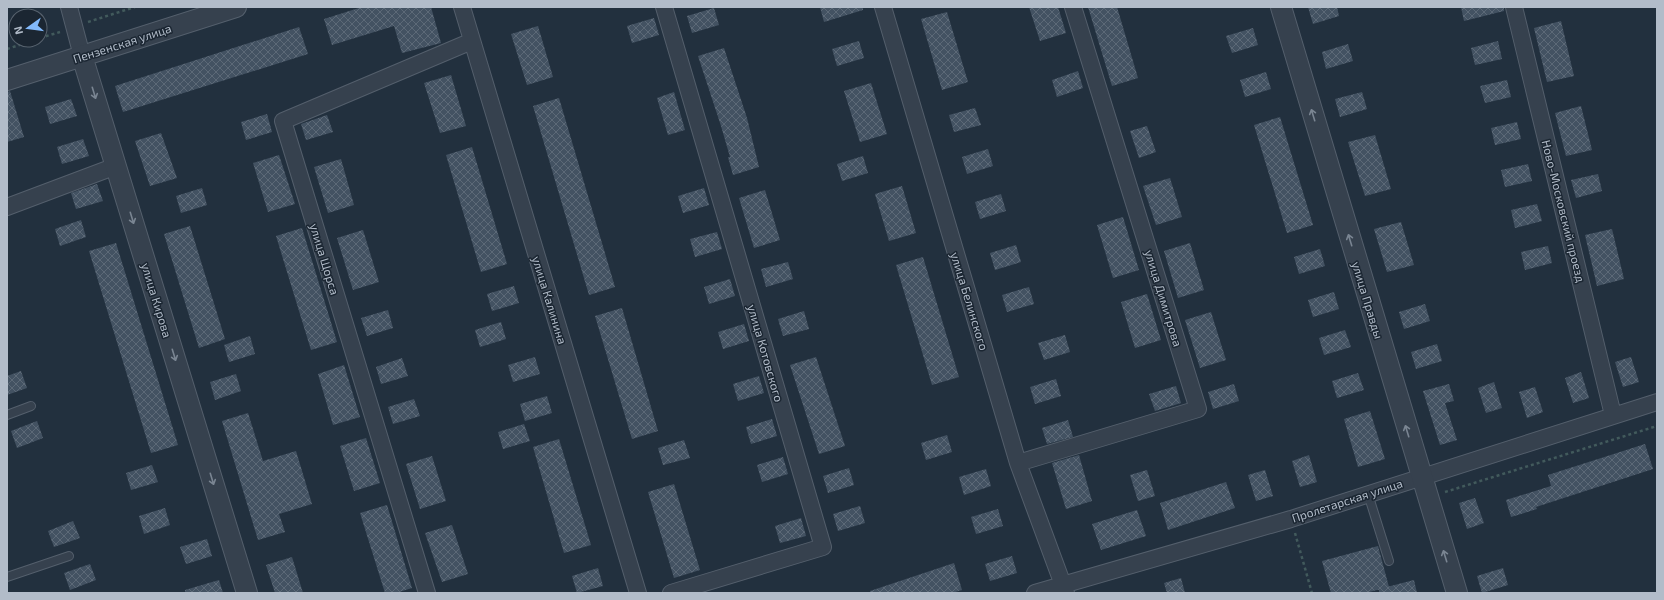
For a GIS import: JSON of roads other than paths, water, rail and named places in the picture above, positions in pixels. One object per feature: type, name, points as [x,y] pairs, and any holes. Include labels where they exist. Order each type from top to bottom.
[{"type":"street","name":"улица Кирова","points":[[69,7],[82,56],[247,593]]},
{"type":"street","name":"Пензенская улица","points":[[7,80],[236,7]]},
{"type":"street","name":"улица Калинина","points":[[462,7],[638,593]]},
{"type":"street","name":"улица Котовского","points":[[664,7],[823,547],[671,593]]},
{"type":"street","name":"улица Белинского","points":[[883,7],[1018,464],[1064,588]]},
{"type":"street","name":"улица Димитрова","points":[[1018,464],[1198,409],[1073,7]]},
{"type":"street","name":"улица Правды","points":[[1281,7],[1457,593]]},
{"type":"street","name":"Ново-Московский проезд","points":[[1514,7],[1614,415]]},
{"type":"street","name":"улица Щорса","points":[[428,593],[283,121],[472,41]]},
{"type":"street","points":[[7,207],[116,166]]},
{"type":"street","name":"Пролетарская улица","points":[[1035,593],[1064,588],[1291,519],[1657,402]]},
{"type":"lane","points":[[7,415],[31,406]]},
{"type":"lane","points":[[1368,494],[1389,562]]},
{"type":"lane","points":[[7,577],[69,556]]}]
